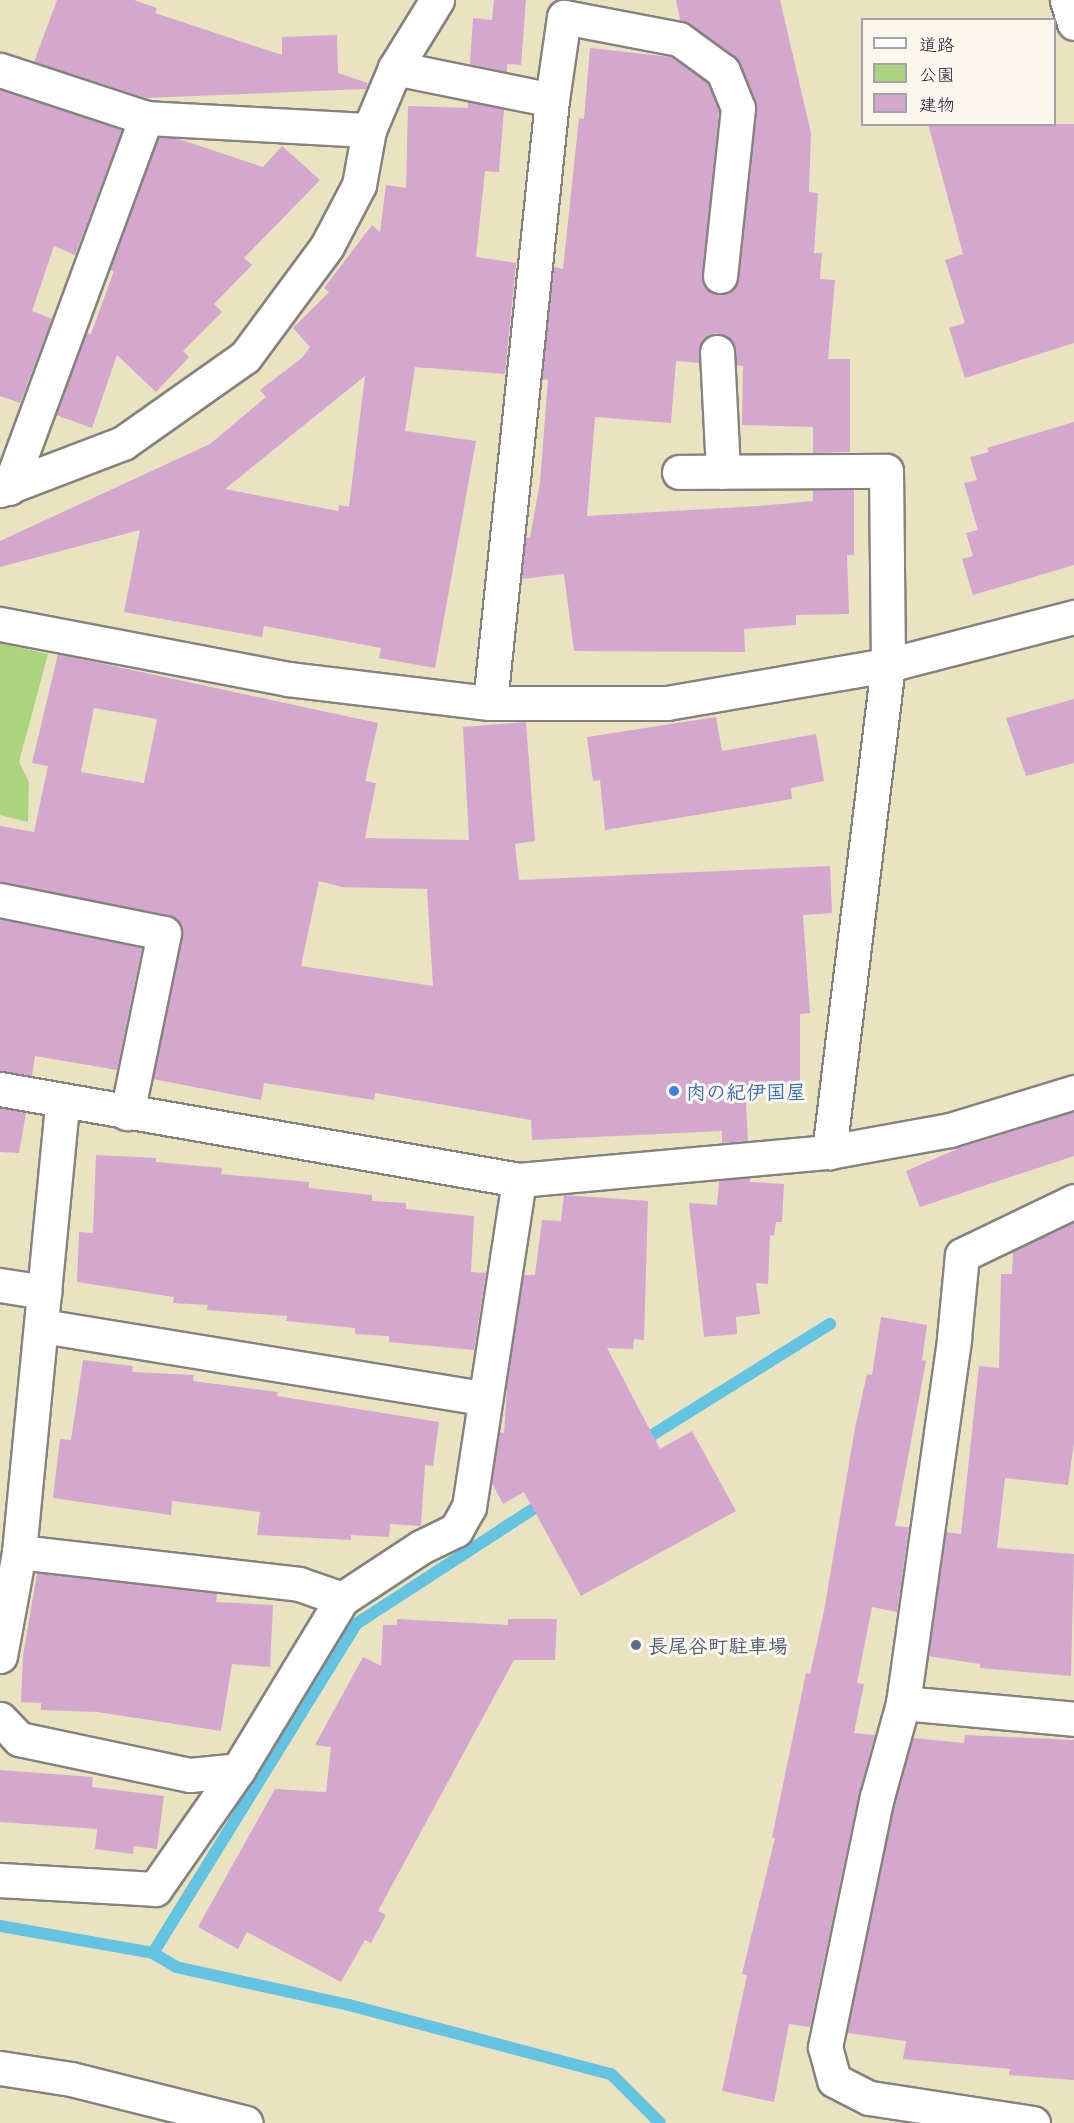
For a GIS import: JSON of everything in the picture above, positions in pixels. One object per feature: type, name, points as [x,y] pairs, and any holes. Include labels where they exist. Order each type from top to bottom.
[{"type":"street","points":[[5,489],[123,443],[245,357],[327,246],[359,185],[369,130],[395,68],[437,0]]},
{"type":"street","points":[[1067,0],[1074,23]]},
{"type":"street","points":[[490,703],[552,100],[564,17],[679,39],[723,71],[738,108],[720,276]]},
{"type":"street","points":[[395,68],[552,100]]},
{"type":"street","points":[[0,70],[146,118],[369,130]]},
{"type":"street","points":[[5,489],[146,118]]},
{"type":"street","points":[[717,352],[723,472]]},
{"type":"street","points":[[679,472],[886,471],[888,665],[829,1152]]},
{"type":"street","points":[[0,624],[288,679],[490,703],[667,703],[888,665],[1074,617]]},
{"type":"street","points":[[0,900],[164,933],[127,1113]]},
{"type":"street","points":[[0,1089],[62,1102],[519,1180],[829,1152],[950,1130],[1074,1092]]},
{"type":"street","points":[[0,1656],[19,1552],[12,1495],[42,1326],[62,1102]]},
{"type":"street","points":[[0,1880],[155,1889],[238,1770],[342,1599],[421,1547],[456,1530],[469,1507],[519,1180]]},
{"type":"street","points":[[1033,2123],[869,2098],[834,2080],[825,2047],[877,1797],[903,1703],[954,1338],[962,1255],[1074,1201]]},
{"type":"street","points":[[0,1285],[44,1292]]},
{"type":"street","points":[[42,1326],[484,1398]]},
{"type":"street","points":[[19,1552],[299,1584],[342,1599]]},
{"type":"street","points":[[903,1703],[1074,1719]]},
{"type":"street","points":[[0,1719],[19,1739],[190,1775],[238,1770]]},
{"type":"street","points":[[0,2068],[71,2079],[246,2123]]},
{"type":"green space","points":[[0,643],[48,654],[19,762],[29,782],[28,822],[0,815]]},
{"type":"building","points":[[57,0],[134,0],[157,8],[155,13],[282,55],[282,37],[337,35],[338,73],[368,83],[366,89],[146,98],[34,62]]},
{"type":"building","points":[[494,0],[526,0],[521,65],[507,64],[507,72],[470,64],[473,18],[492,20]]},
{"type":"building","points":[[676,0],[780,0],[811,133],[809,192],[818,193],[814,253],[822,253],[820,279],[835,280],[828,359],[850,359],[850,452],[813,453],[813,427],[742,425],[743,366],[736,365],[732,341],[715,333],[701,343],[699,363],[676,361],[671,423],[595,417],[587,516],[813,501],[813,490],[854,490],[854,555],[847,555],[849,614],[796,615],[796,625],[744,629],[745,652],[574,651],[564,574],[522,579],[526,537],[530,538],[540,482],[548,380],[542,379],[554,267],[563,269],[579,118],[584,119],[590,48],[671,57],[708,83],[719,111],[703,283],[719,295],[735,287],[739,278],[756,101],[734,56],[680,20]]},
{"type":"building","points":[[0,90],[122,130],[75,255],[54,246],[32,311],[52,319],[20,403],[0,396]]},
{"type":"building","points":[[468,102],[504,109],[499,172],[485,171],[476,257],[516,263],[505,374],[415,367],[405,431],[476,441],[435,668],[379,658],[381,648],[264,626],[262,637],[124,612],[140,530],[0,567],[0,541],[210,444],[266,397],[260,390],[302,358],[310,347],[293,328],[329,292],[324,288],[372,225],[380,232],[386,185],[406,188],[408,106],[468,108]],"holes":[[[365,376],[349,507],[339,505],[338,511],[225,489]]]},
{"type":"building","points":[[1074,124],[1074,343],[965,378],[949,328],[965,323],[945,260],[963,254],[929,126]]},
{"type":"building","points":[[159,137],[179,139],[263,167],[282,146],[320,180],[244,258],[252,265],[214,304],[222,312],[183,351],[189,357],[156,392],[117,355],[92,428],[56,415],[87,333],[91,334],[114,271],[110,270]]},
{"type":"building","points":[[1074,422],[1074,565],[973,595],[962,559],[973,556],[966,533],[978,530],[964,483],[977,480],[970,457],[989,452],[987,448]]},
{"type":"building","points":[[58,654],[378,723],[365,781],[376,783],[365,838],[469,840],[463,727],[526,722],[535,841],[515,844],[519,880],[830,866],[832,913],[803,915],[810,1013],[800,1014],[800,1084],[745,1085],[748,1141],[722,1143],[722,1131],[532,1140],[531,1120],[375,1093],[374,1100],[264,1083],[261,1100],[153,1079],[182,937],[177,919],[0,882],[0,826],[34,832],[48,766],[32,763]],"holes":[[[94,708],[157,719],[144,783],[81,772]],[[319,881],[342,887],[427,889],[433,986],[301,966]]]},
{"type":"building","points":[[1074,699],[1074,763],[1026,776],[1006,718]]},
{"type":"building","points":[[716,717],[722,751],[816,734],[824,781],[791,788],[792,799],[605,830],[600,780],[593,781],[587,737]]},
{"type":"building","points":[[0,919],[142,948],[117,1070],[35,1056],[32,1076],[0,1071]]},
{"type":"building","points":[[0,1108],[26,1113],[19,1153],[0,1152]]},
{"type":"building","points":[[1074,1112],[1074,1156],[920,1207],[906,1171],[962,1147]]},
{"type":"building","points":[[96,1155],[156,1158],[156,1162],[222,1168],[221,1174],[309,1182],[309,1188],[372,1195],[372,1201],[406,1203],[406,1209],[474,1216],[471,1272],[486,1273],[474,1350],[389,1342],[389,1336],[355,1334],[355,1328],[286,1321],[287,1316],[207,1310],[208,1305],[173,1303],[174,1297],[77,1282],[79,1232],[93,1233]]},
{"type":"building","points":[[750,1178],[750,1182],[784,1184],[782,1222],[776,1222],[774,1236],[770,1235],[768,1284],[756,1283],[760,1314],[736,1317],[737,1334],[704,1337],[689,1203],[717,1205],[719,1181]]},
{"type":"building","points":[[564,1195],[648,1201],[644,1340],[634,1339],[633,1349],[607,1348],[660,1449],[692,1431],[736,1511],[581,1596],[524,1492],[503,1504],[492,1483],[499,1432],[504,1433],[508,1373],[523,1275],[535,1275],[542,1220],[561,1221]]},
{"type":"building","points":[[1074,1222],[1074,1442],[1068,1485],[1005,1478],[997,1548],[1074,1554],[1071,1676],[980,1668],[980,1664],[928,1656],[946,1532],[961,1534],[979,1366],[999,1368],[1001,1274],[1012,1274],[1013,1251]]},
{"type":"building","points":[[881,1317],[927,1325],[922,1360],[926,1361],[895,1526],[909,1527],[897,1612],[872,1607],[857,1683],[864,1684],[854,1733],[875,1735],[859,1793],[810,2027],[789,2024],[774,2102],[722,2091],[747,1975],[742,1974],[775,1838],[772,1838],[806,1673],[810,1674],[824,1611],[855,1428],[867,1374],[872,1375]]},
{"type":"building","points":[[83,1360],[133,1366],[132,1372],[194,1375],[193,1381],[278,1392],[277,1396],[439,1422],[433,1466],[425,1465],[421,1526],[390,1524],[389,1537],[351,1535],[351,1540],[257,1535],[260,1512],[172,1501],[171,1515],[53,1498],[60,1439],[71,1440]]},
{"type":"building","points":[[37,1573],[217,1593],[216,1602],[273,1605],[270,1667],[232,1664],[221,1731],[97,1712],[41,1710],[41,1703],[21,1702],[23,1656]]},
{"type":"building","points":[[397,1619],[508,1625],[508,1619],[557,1619],[555,1660],[514,1660],[378,1911],[386,1915],[371,1943],[365,1940],[341,1982],[247,1932],[238,1949],[198,1927],[275,1789],[326,1792],[331,1747],[315,1745],[363,1657],[381,1666],[383,1625],[397,1625]]},
{"type":"building","points":[[965,1735],[1074,1740],[1074,2080],[1009,2075],[1010,2069],[903,2059],[906,2041],[847,2033],[895,1801],[913,1738],[964,1743]]},
{"type":"building","points":[[0,1770],[93,1777],[92,1787],[164,1796],[157,1849],[134,1846],[133,1854],[95,1849],[97,1829],[0,1822]]},
{"type":"waterway","points":[[641,1442],[830,1324]]},
{"type":"waterway","points":[[153,1953],[356,1624],[547,1500]]},
{"type":"waterway","points":[[0,1926],[153,1953],[176,1967],[349,2005],[611,2074],[660,2123]]},
{"type":"place","name":"肉の紀伊国屋","points":[[674,1091]]},
{"type":"place","name":"長尾谷町駐車場","points":[[636,1645]]}]
